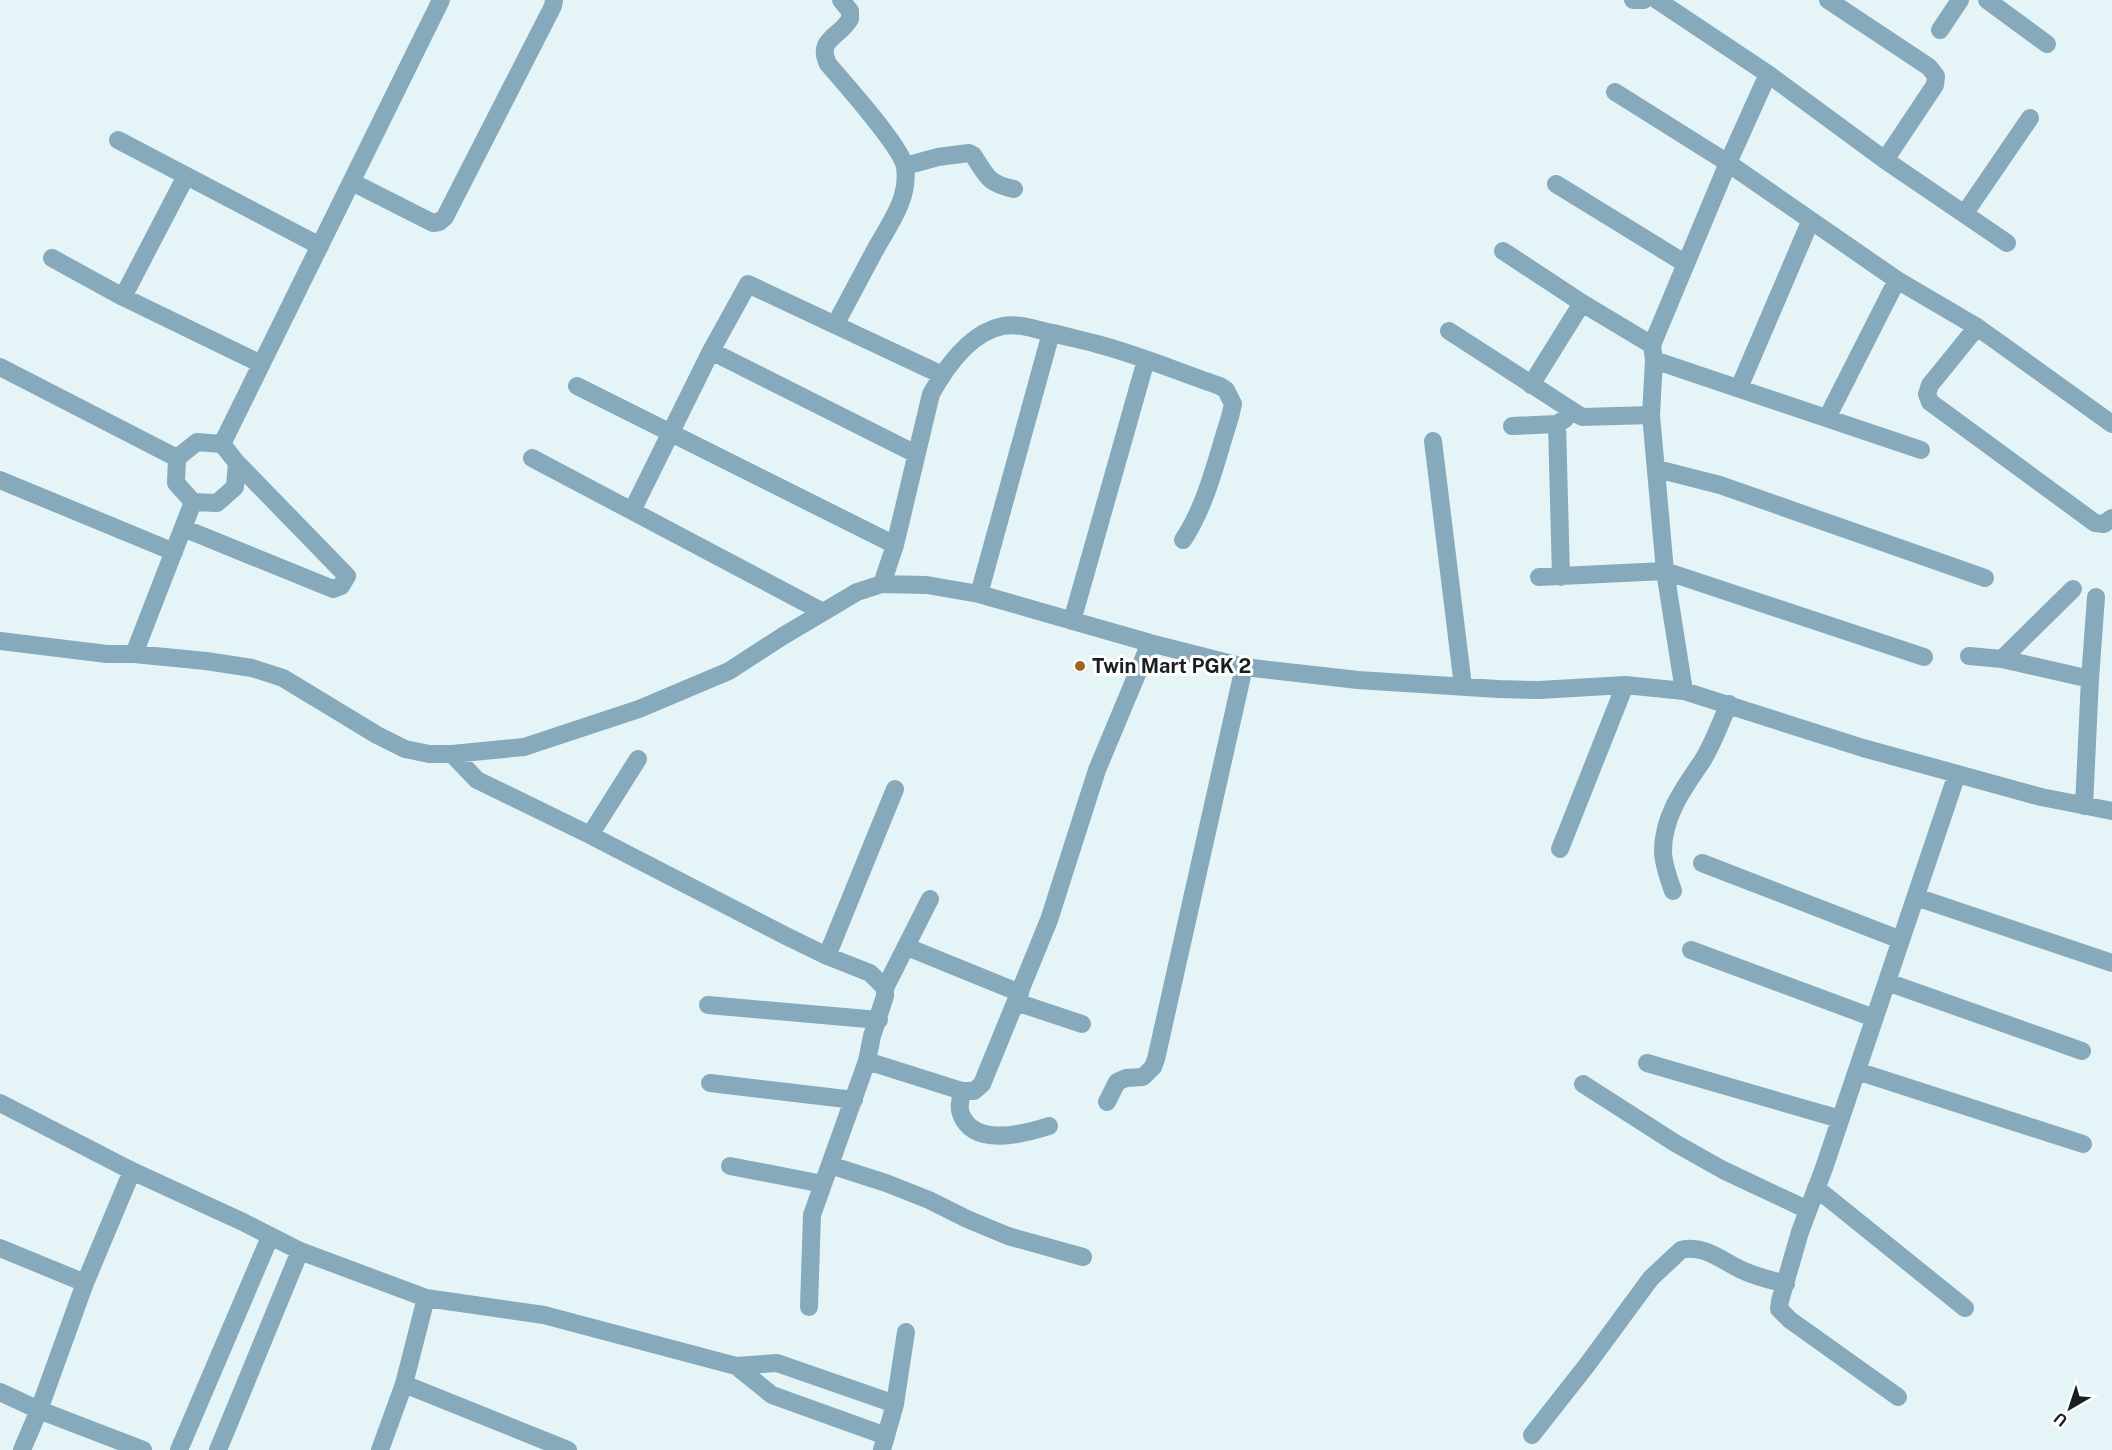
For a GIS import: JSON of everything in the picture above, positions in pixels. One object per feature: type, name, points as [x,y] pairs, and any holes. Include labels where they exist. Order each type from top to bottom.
[{"type":"street","points":[[222,444],[441,0]]},
{"type":"street","points":[[352,182],[433,223],[445,217],[554,0]]},
{"type":"street","points":[[835,325],[893,220],[903,192],[905,166],[886,135],[828,64],[824,55],[825,47],[830,40],[850,19],[850,11],[841,0]]},
{"type":"street","points":[[1633,0],[1644,0]]},
{"type":"street","points":[[1657,0],[1768,74],[1885,160],[2007,243]]},
{"type":"street","points":[[1828,0],[1929,68],[1936,76],[1935,86],[1885,160]]},
{"type":"street","points":[[1940,30],[1960,0]]},
{"type":"street","points":[[1987,0],[2048,44]]},
{"type":"street","points":[[1684,691],[1665,571],[1651,415],[1653,352],[1686,264],[1768,74]]},
{"type":"street","points":[[1615,92],[1728,163],[1810,222],[1897,280],[1977,327],[2112,424]]},
{"type":"street","points":[[1965,213],[2030,118]]},
{"type":"street","points":[[118,140],[320,246]]},
{"type":"street","points":[[905,166],[938,157],[969,153],[973,155],[988,180],[998,186],[1014,189]]},
{"type":"street","points":[[123,297],[186,176]]},
{"type":"street","points":[[1556,184],[1686,264]]},
{"type":"street","points":[[1739,388],[1810,222]]},
{"type":"street","points":[[1503,251],[1653,352],[1739,388],[1921,450]]},
{"type":"street","points":[[51,258],[123,297],[261,364]]},
{"type":"street","points":[[1827,418],[1897,280]]},
{"type":"street","points":[[632,511],[711,351],[748,284],[942,375]]},
{"type":"street","points":[[1532,385],[1582,303]]},
{"type":"street","points":[[882,584],[895,545],[931,394],[942,375],[967,347],[991,330],[1018,325],[1099,344],[1226,390],[1233,404],[1202,503],[1193,526],[1183,540]]},
{"type":"street","points":[[1977,327],[1930,386],[1927,394],[1930,402],[2095,524],[2104,524],[2112,518]]},
{"type":"street","points":[[1449,331],[1582,417],[1651,415]]},
{"type":"street","points":[[979,594],[1052,333]]},
{"type":"street","points":[[711,351],[916,454]]},
{"type":"street","points":[[1072,621],[1146,360]]},
{"type":"street","points":[[0,367],[177,458]]},
{"type":"street","points":[[577,386],[895,545]]},
{"type":"street","points":[[1512,426],[1557,424],[1574,413]]},
{"type":"street","points":[[1557,424],[1561,577]]},
{"type":"street","points":[[1433,441],[1463,686]]},
{"type":"street","points":[[183,528],[333,589],[341,586],[347,576],[237,463],[222,444],[197,442],[177,458],[176,483],[193,502],[217,503],[235,487],[237,463]]},
{"type":"street","points":[[532,458],[823,612]]},
{"type":"street","points":[[1657,469],[1720,485],[1985,578]]},
{"type":"street","points":[[0,480],[174,552]]},
{"type":"street","points":[[134,654],[193,502]]},
{"type":"street","points":[[1539,577],[1665,571],[1924,657]]},
{"type":"street","points":[[0,641],[107,654],[134,654],[206,661],[252,668],[283,678],[377,735],[405,749],[429,754],[452,754],[524,747],[639,710],[729,671],[857,592],[882,584],[927,585],[979,594],[1150,644],[1244,666],[1358,680],[1463,686],[1539,690],[1625,686],[1684,691],[1863,748],[2112,812]]},
{"type":"street","points":[[2002,659],[2073,589]]},
{"type":"street","points":[[2084,806],[2096,597]]},
{"type":"street","points":[[867,1061],[962,1091],[974,1091],[982,1084],[1049,920],[1097,770],[1150,644]]},
{"type":"street","points":[[1969,656],[2002,659],[2090,679]]},
{"type":"street","points":[[1107,1102],[1117,1082],[1126,1078],[1143,1077],[1153,1067],[1156,1059],[1244,666]]},
{"type":"street","points":[[1560,849],[1625,686]]},
{"type":"street","points":[[1673,891],[1663,852],[1671,810],[1692,774],[1702,762],[1729,704]]},
{"type":"street","points":[[452,754],[477,780],[827,956],[870,972],[885,988]]},
{"type":"street","points":[[590,835],[638,759]]},
{"type":"street","points":[[1898,1397],[1779,1309],[1800,1232],[1957,774]]},
{"type":"street","points":[[827,956],[894,789]]},
{"type":"street","points":[[1702,863],[1901,940]]},
{"type":"street","points":[[1916,897],[2112,963]]},
{"type":"street","points":[[809,1307],[812,1215],[867,1061],[872,1036],[879,1020],[885,988],[930,899]]},
{"type":"street","points":[[907,947],[1018,998],[1082,1024]]},
{"type":"street","points":[[1691,950],[1874,1018]]},
{"type":"street","points":[[1887,982],[2082,1052]]},
{"type":"street","points":[[708,1005],[879,1020]]},
{"type":"street","points":[[1647,1063],[1840,1119]]},
{"type":"street","points":[[1857,1071],[2083,1144]]},
{"type":"street","points":[[710,1083],[854,1100]]},
{"type":"street","points":[[1583,1084],[1675,1143],[1723,1170],[1808,1210]]},
{"type":"street","points":[[962,1091],[960,1114],[967,1124],[982,1133],[994,1136],[1010,1135],[1049,1126]]},
{"type":"street","points":[[0,1103],[132,1171],[300,1251],[426,1298],[544,1315],[736,1366],[777,1363],[896,1404]]},
{"type":"street","points":[[830,1165],[929,1200],[1008,1236],[1083,1257]]},
{"type":"street","points":[[730,1166],[823,1184]]},
{"type":"street","points":[[22,1450],[85,1283],[132,1171]]},
{"type":"street","points":[[1816,1188],[1965,1308]]},
{"type":"street","points":[[179,1450],[270,1237]]},
{"type":"street","points":[[0,1248],[85,1283]]},
{"type":"street","points":[[1532,1435],[1651,1278],[1681,1250],[1687,1248],[1704,1251],[1751,1275],[1786,1284]]},
{"type":"street","points":[[218,1450],[300,1251]]},
{"type":"street","points":[[380,1450],[404,1384],[426,1298]]},
{"type":"street","points":[[736,1366],[772,1395],[884,1443],[896,1404],[906,1332]]},
{"type":"street","points":[[404,1384],[568,1450]]},
{"type":"street","points":[[0,1392],[39,1410],[143,1450]]},
{"type":"place","name":"Twin Mart PGK 2","points":[[1080,666]]}]
